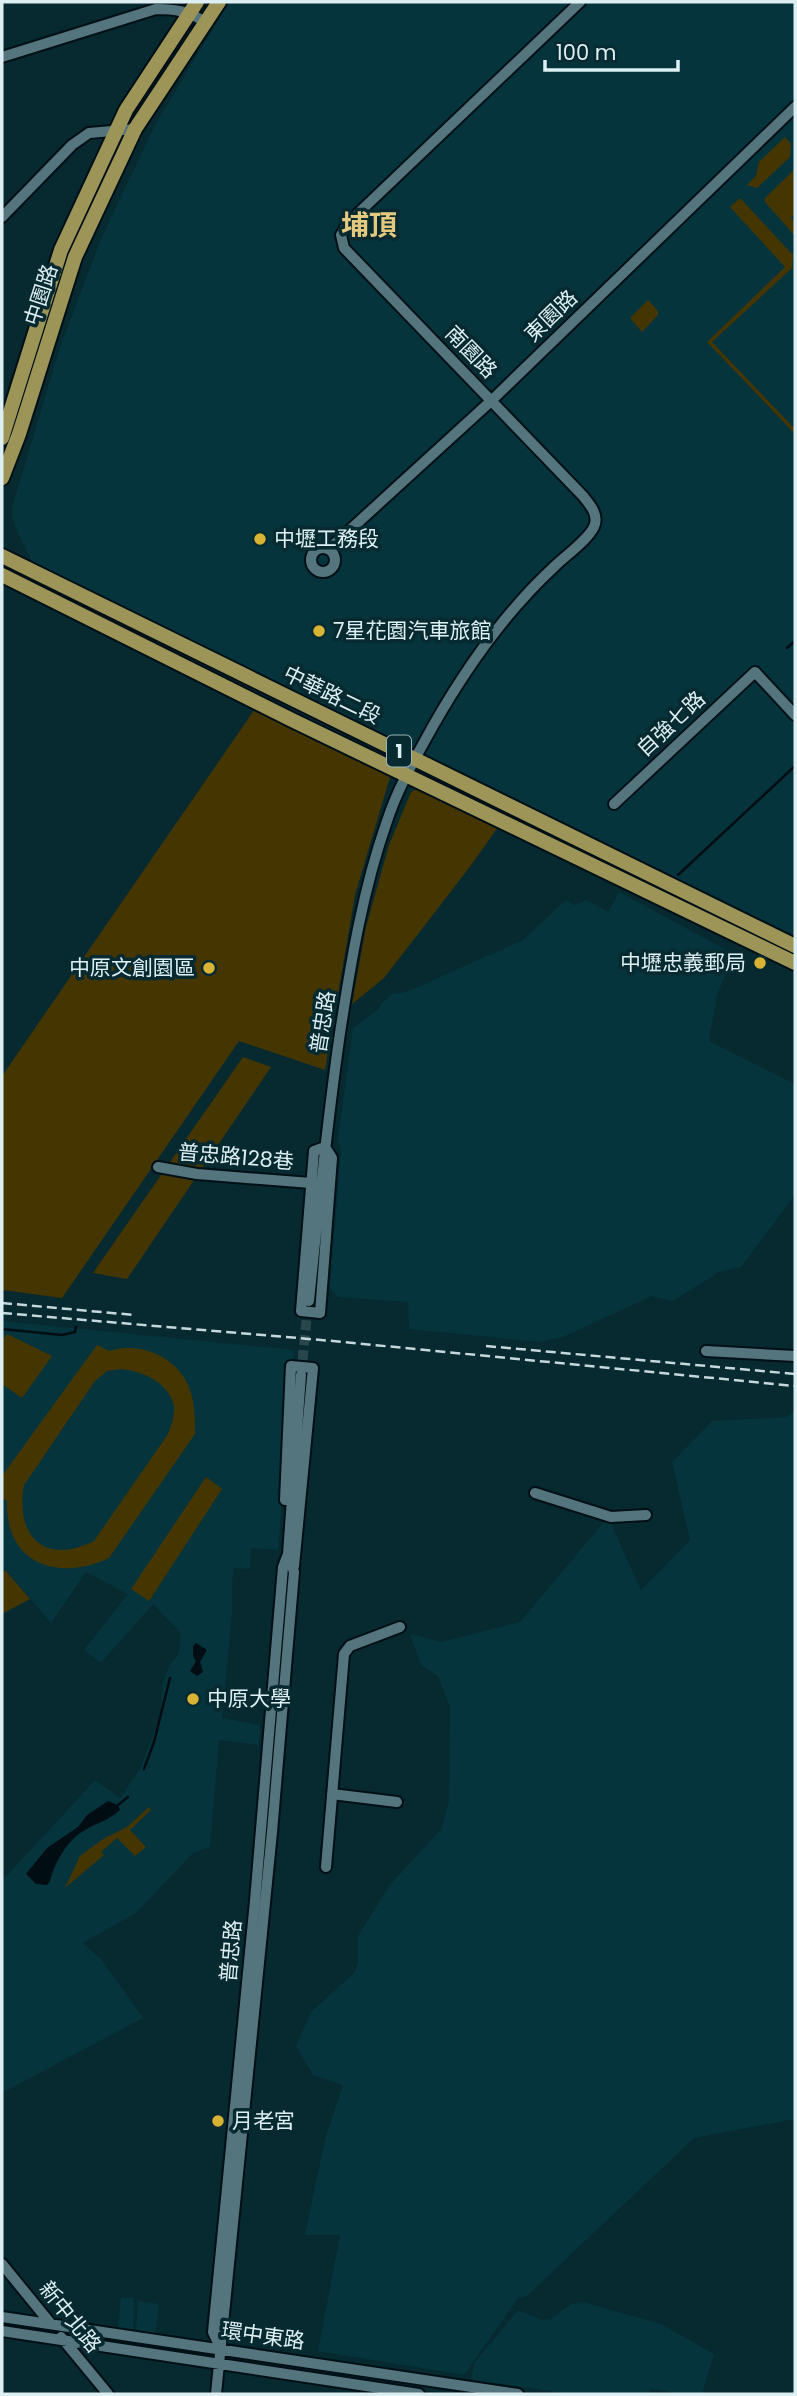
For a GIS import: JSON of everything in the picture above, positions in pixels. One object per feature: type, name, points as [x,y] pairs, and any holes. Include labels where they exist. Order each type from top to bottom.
[{"type":"main road","name":"中園路","points":[[2,478],[19,434],[75,257],[135,129],[219,2]]},
{"type":"main road","name":"中園路","points":[[2,438],[61,250],[126,110],[193,7]]},
{"type":"main road","name":"中華路二段","points":[[4,554],[415,759],[793,955]]},
{"type":"main road","name":"中華路二段","points":[[2,575],[405,775],[793,955]]},
{"type":"street","name":"南園路","points":[[415,759],[463,677],[493,635],[546,575],[590,533],[595,523],[595,513],[583,496],[344,248],[341,235],[348,223],[580,2]]},
{"type":"street","points":[[2,57],[156,9],[193,7],[205,22]]},
{"type":"street","name":"東園路","points":[[329,549],[491,401],[795,107]]},
{"type":"street","points":[[2,217],[72,145],[89,132],[135,129]]},
{"type":"street","name":"自強七路","points":[[614,804],[755,672],[795,715]]},
{"type":"street","name":"普忠路","points":[[309,1301],[325,1147],[356,932],[370,871],[387,819],[405,775],[415,759]]},
{"type":"street","points":[[325,1147],[332,1158],[320,1313],[301,1311],[311,1183],[314,1151],[325,1147]]},
{"type":"street","name":"普忠路128巷","points":[[158,1167],[197,1174],[311,1183]]},
{"type":"street","points":[[706,1351],[795,1356]]},
{"type":"street","points":[[291,1366],[313,1368],[288,1570],[291,1366]]},
{"type":"street","name":"普忠路","points":[[216,2394],[221,2349],[212,2332],[288,1570],[301,1375]]},
{"type":"street","points":[[535,1493],[611,1517],[646,1515]]},
{"type":"street","points":[[326,1867],[344,1654],[350,1646],[400,1627]]},
{"type":"street","points":[[332,1794],[397,1802]]},
{"type":"street","name":"新中北路","points":[[2,2264],[108,2394]]},
{"type":"street","name":"環中東路","points":[[2,2317],[518,2394]]},
{"type":"street","name":"環中東路","points":[[2,2331],[419,2394]]},
{"type":"shaded area","points":[[229,2],[795,2],[795,936],[33,563],[16,529],[12,515],[13,504],[60,347],[101,239],[154,127]]},
{"type":"shaded area","points":[[785,137],[791,144],[790,157],[757,188],[747,185],[756,176],[759,162]]},
{"type":"shaded area","points":[[795,169],[795,213],[791,218],[795,223],[795,236],[765,202],[765,198]]},
{"type":"shaded area","points":[[740,198],[793,255],[792,268],[712,342],[795,429],[795,434],[707,342],[785,267],[730,207]]},
{"type":"shaded area","points":[[648,300],[658,311],[658,315],[642,332],[630,318]]},
{"type":"shaded area","name":"中原文創園區","points":[[257,706],[388,773],[390,777],[355,895],[325,1070],[239,1041],[62,1298],[2,1290],[2,1076]]},
{"type":"shaded area","points":[[415,790],[498,827],[384,978],[352,1004],[366,927],[389,845],[411,792]]},
{"type":"shaded area","points":[[619,892],[734,954],[717,995],[709,1041],[795,1084],[795,1195],[741,1267],[719,1272],[673,1301],[652,1296],[563,1337],[539,1342],[409,1329],[408,1302],[338,1297],[330,1288],[341,1149],[338,1139],[353,1028],[379,1009],[392,994],[406,992],[523,940],[566,900],[574,905],[586,900],[608,912]]},
{"type":"shaded area","points":[[243,1057],[271,1067],[127,1279],[93,1273]]},
{"type":"shaded area","name":"中原大學","points":[[2,1321],[294,1350],[278,1550],[251,1548],[250,1569],[234,1568],[232,1583],[232,1614],[222,1718],[260,1725],[259,1745],[219,1740],[210,1847],[193,1853],[136,1913],[83,1943],[102,1960],[143,2018],[2,2093],[2,1881],[95,1780],[120,1798],[140,1769],[160,1717],[163,1682],[179,1653],[181,1633],[153,1604],[101,1663],[84,1650],[128,1594],[86,1572],[51,1623],[2,1566]]},
{"type":"shaded area","points":[[7,1334],[52,1356],[22,1398],[2,1384],[2,1341]]},
{"type":"shaded area","points":[[97,1345],[109,1351],[133,1348],[157,1354],[185,1378],[193,1401],[195,1434],[109,1558],[90,1565],[54,1567],[38,1562],[25,1553],[15,1540],[9,1523],[7,1501],[2,1498],[2,1476]],"holes":[[[129,1370],[154,1379],[167,1390],[174,1406],[168,1434],[94,1541],[76,1548],[48,1548],[29,1532],[24,1519],[24,1485],[95,1381],[107,1371]]]},
{"type":"shaded area","points":[[795,1410],[795,2119],[694,2138],[527,2296],[518,2298],[464,2375],[318,2351],[340,2235],[305,2235],[325,2139],[343,2085],[313,2075],[296,2046],[311,2012],[354,1973],[358,1963],[358,1936],[389,1886],[442,1828],[449,1800],[450,1707],[438,1676],[421,1665],[410,1634],[442,1642],[520,1622],[608,1517],[641,1590],[690,1540],[672,1462],[712,1421],[786,1417]]},
{"type":"shaded area","points":[[206,1477],[222,1489],[149,1601],[131,1589]]},
{"type":"shaded area","points":[[5,1570],[30,1599],[2,1614],[2,1572]]},
{"type":"shaded area","points":[[196,1643],[207,1650],[200,1662],[203,1672],[197,1676],[190,1671],[196,1661],[193,1646]]},
{"type":"shaded area","points":[[108,1801],[118,1805],[120,1810],[79,1834],[63,1852],[47,1885],[36,1884],[26,1874],[47,1848],[78,1827],[87,1815]]},
{"type":"shaded area","points":[[149,1807],[151,1810],[130,1830],[146,1847],[135,1856],[117,1838],[101,1852],[104,1855],[65,1888],[80,1856],[103,1839],[127,1827]]},
{"type":"shaded area","points":[[121,2298],[134,2298],[133,2331],[118,2329]]},
{"type":"shaded area","points":[[138,2301],[159,2304],[155,2335],[136,2332]]},
{"type":"shaded area","points":[[583,2302],[661,2324],[714,2354],[702,2394],[651,2389],[649,2394],[569,2394],[471,2379],[474,2363],[518,2310],[542,2320],[551,2319],[571,2304]]},
{"type":"waterway","points":[[787,648],[795,641]]},
{"type":"waterway","points":[[678,875],[795,766]]},
{"type":"waterway","points":[[2,1329],[62,1335],[75,1332],[76,1327]]},
{"type":"waterway","points":[[144,1769],[154,1742],[170,1678]]},
{"type":"waterway","points":[[118,1805],[128,1797]]},
{"type":"tunnel","points":[[301,1375],[308,1305]]},
{"type":"railway","points":[[2,1303],[134,1315]]},
{"type":"railway","points":[[2,1313],[333,1341],[795,1386]]},
{"type":"railway","points":[[486,1346],[795,1374]]},
{"type":"place","name":"中壢工務段","points":[[260,539]]},
{"type":"place","name":"7星花園汽車旅館","points":[[319,631]]},
{"type":"place","name":"中壢忠義郵局","points":[[760,963]]},
{"type":"place","name":"中原文創園區","points":[[209,968]]},
{"type":"place","name":"中原大學","points":[[193,1699]]},
{"type":"place","name":"月老宮","points":[[218,2121]]},
{"type":"district","name":"埔頂","points":[[369,225]]}]
